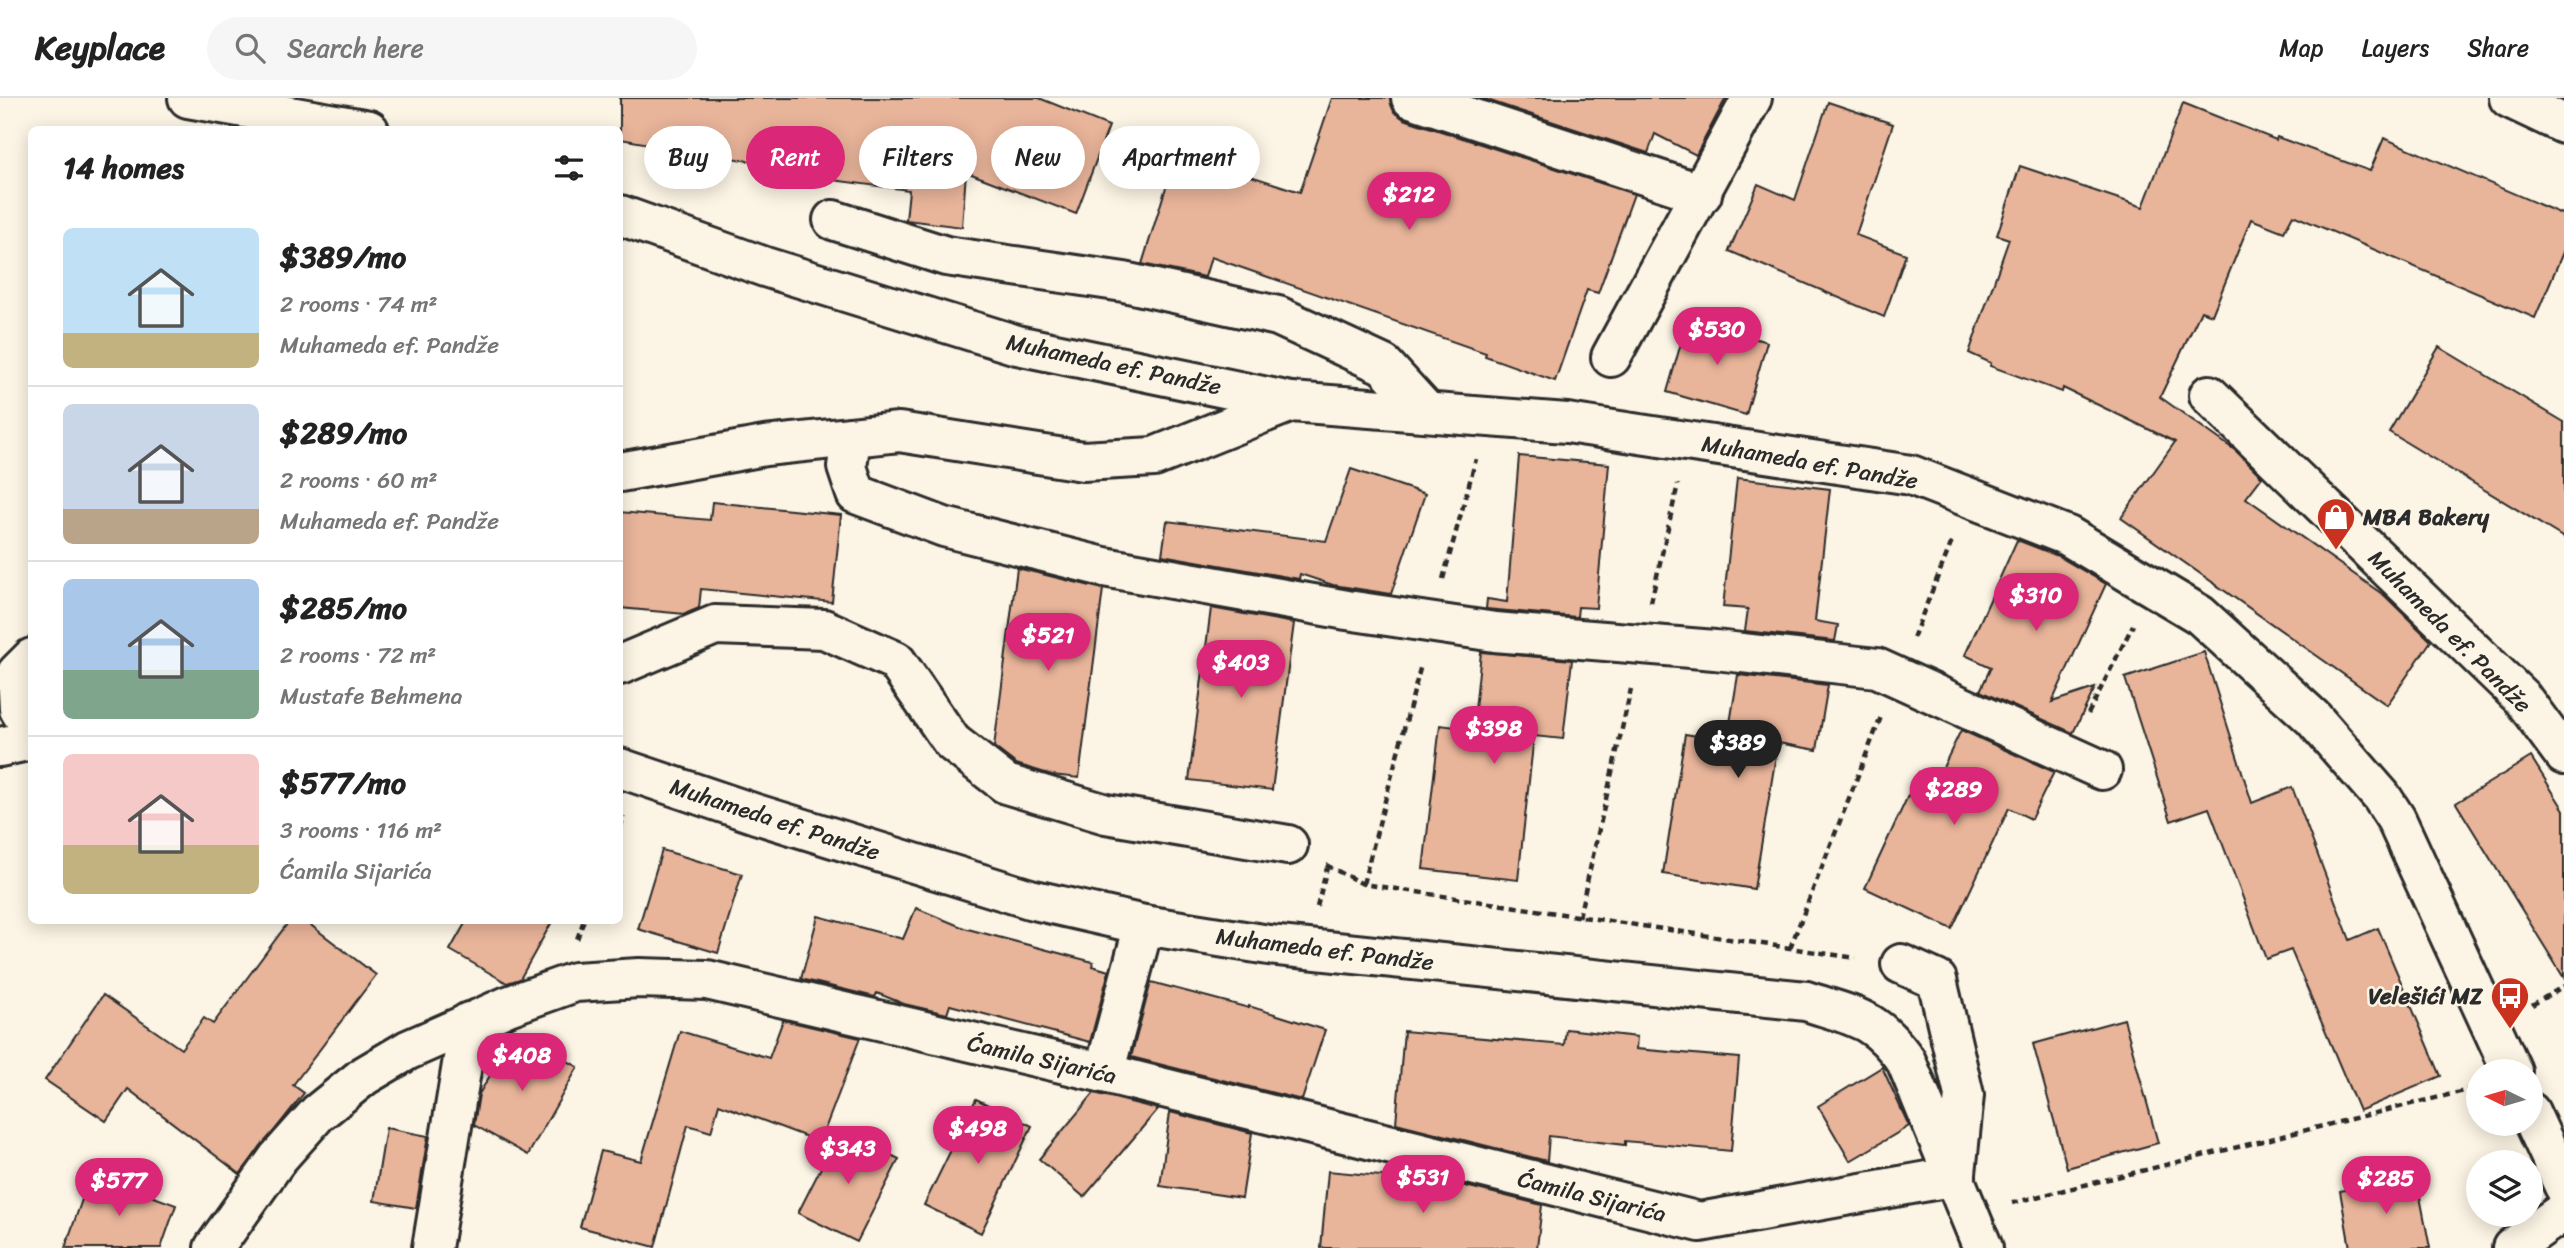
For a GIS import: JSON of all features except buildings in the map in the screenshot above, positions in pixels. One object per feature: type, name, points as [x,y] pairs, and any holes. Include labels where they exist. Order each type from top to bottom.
[{"type":"street","points":[[188,98],[346,126]]},
{"type":"street","points":[[1411,98],[1702,194]]},
{"type":"street","points":[[1611,357],[1752,98]]},
{"type":"street","points":[[2509,98],[2564,124]]},
{"type":"street","name":"Muhameda ef. Pandže","points":[[623,216],[765,267],[1017,345],[1291,402],[1567,423],[1911,475],[2068,536],[2200,615],[2313,718],[2381,796],[2396,819],[2506,1059]]},
{"type":"street","points":[[833,220],[946,256],[1124,282],[1278,316],[1384,365],[1426,411]]},
{"type":"street","name":"Muhameda ef. Pandže","points":[[2209,395],[2522,698],[2564,755]]},
{"type":"street","name":"Muhameda ef. Pandže","points":[[623,471],[765,446],[899,432],[1083,461],[1154,457],[1291,402]]},
{"type":"street","points":[[850,437],[847,467],[856,494],[944,527],[1104,567],[1347,610],[1495,632],[1716,650],[1877,668],[2085,761]]},
{"type":"street","points":[[623,663],[715,625],[824,629],[896,661],[952,742],[1006,784],[1106,814],[1288,845]]},
{"type":"street","points":[[28,662],[17,673],[19,709],[28,724]]},
{"type":"street","points":[[0,747],[28,741]]},
{"type":"street","name":"Muhameda ef. Pandže","points":[[623,769],[756,814],[1030,899],[1144,925],[1269,945],[1752,994],[1817,1005],[1864,1019],[1888,1035],[1906,1061],[1956,1175],[1977,1231]]},
{"type":"street","points":[[1104,1073],[1144,925]]},
{"type":"street","points":[[1901,964],[1937,980],[1949,1024],[1964,1095],[1956,1175]]},
{"type":"street","name":"Ćamila Sijarića","points":[[214,1248],[278,1157],[318,1113],[364,1076],[408,1050],[469,1022],[575,982],[639,978],[707,980],[1104,1073],[1695,1235],[1956,1175]]},
{"type":"street","points":[[432,1248],[469,1022]]},
{"type":"street","points":[[2541,1136],[2564,1186]]},
{"type":"street","points":[[2512,1248],[2564,1211]]},
{"type":"path","points":[[1790,948],[1970,498]]},
{"type":"path","points":[[2085,761],[2153,587]]},
{"type":"path","points":[[1288,845],[1363,884],[1901,964]]},
{"type":"path","points":[[1977,1231],[2466,1091]]},
{"type":"place","name":"MBA Bakery","points":[[2336,551]]},
{"type":"place","name":"Velešići MZ","points":[[2510,1030]]}]
